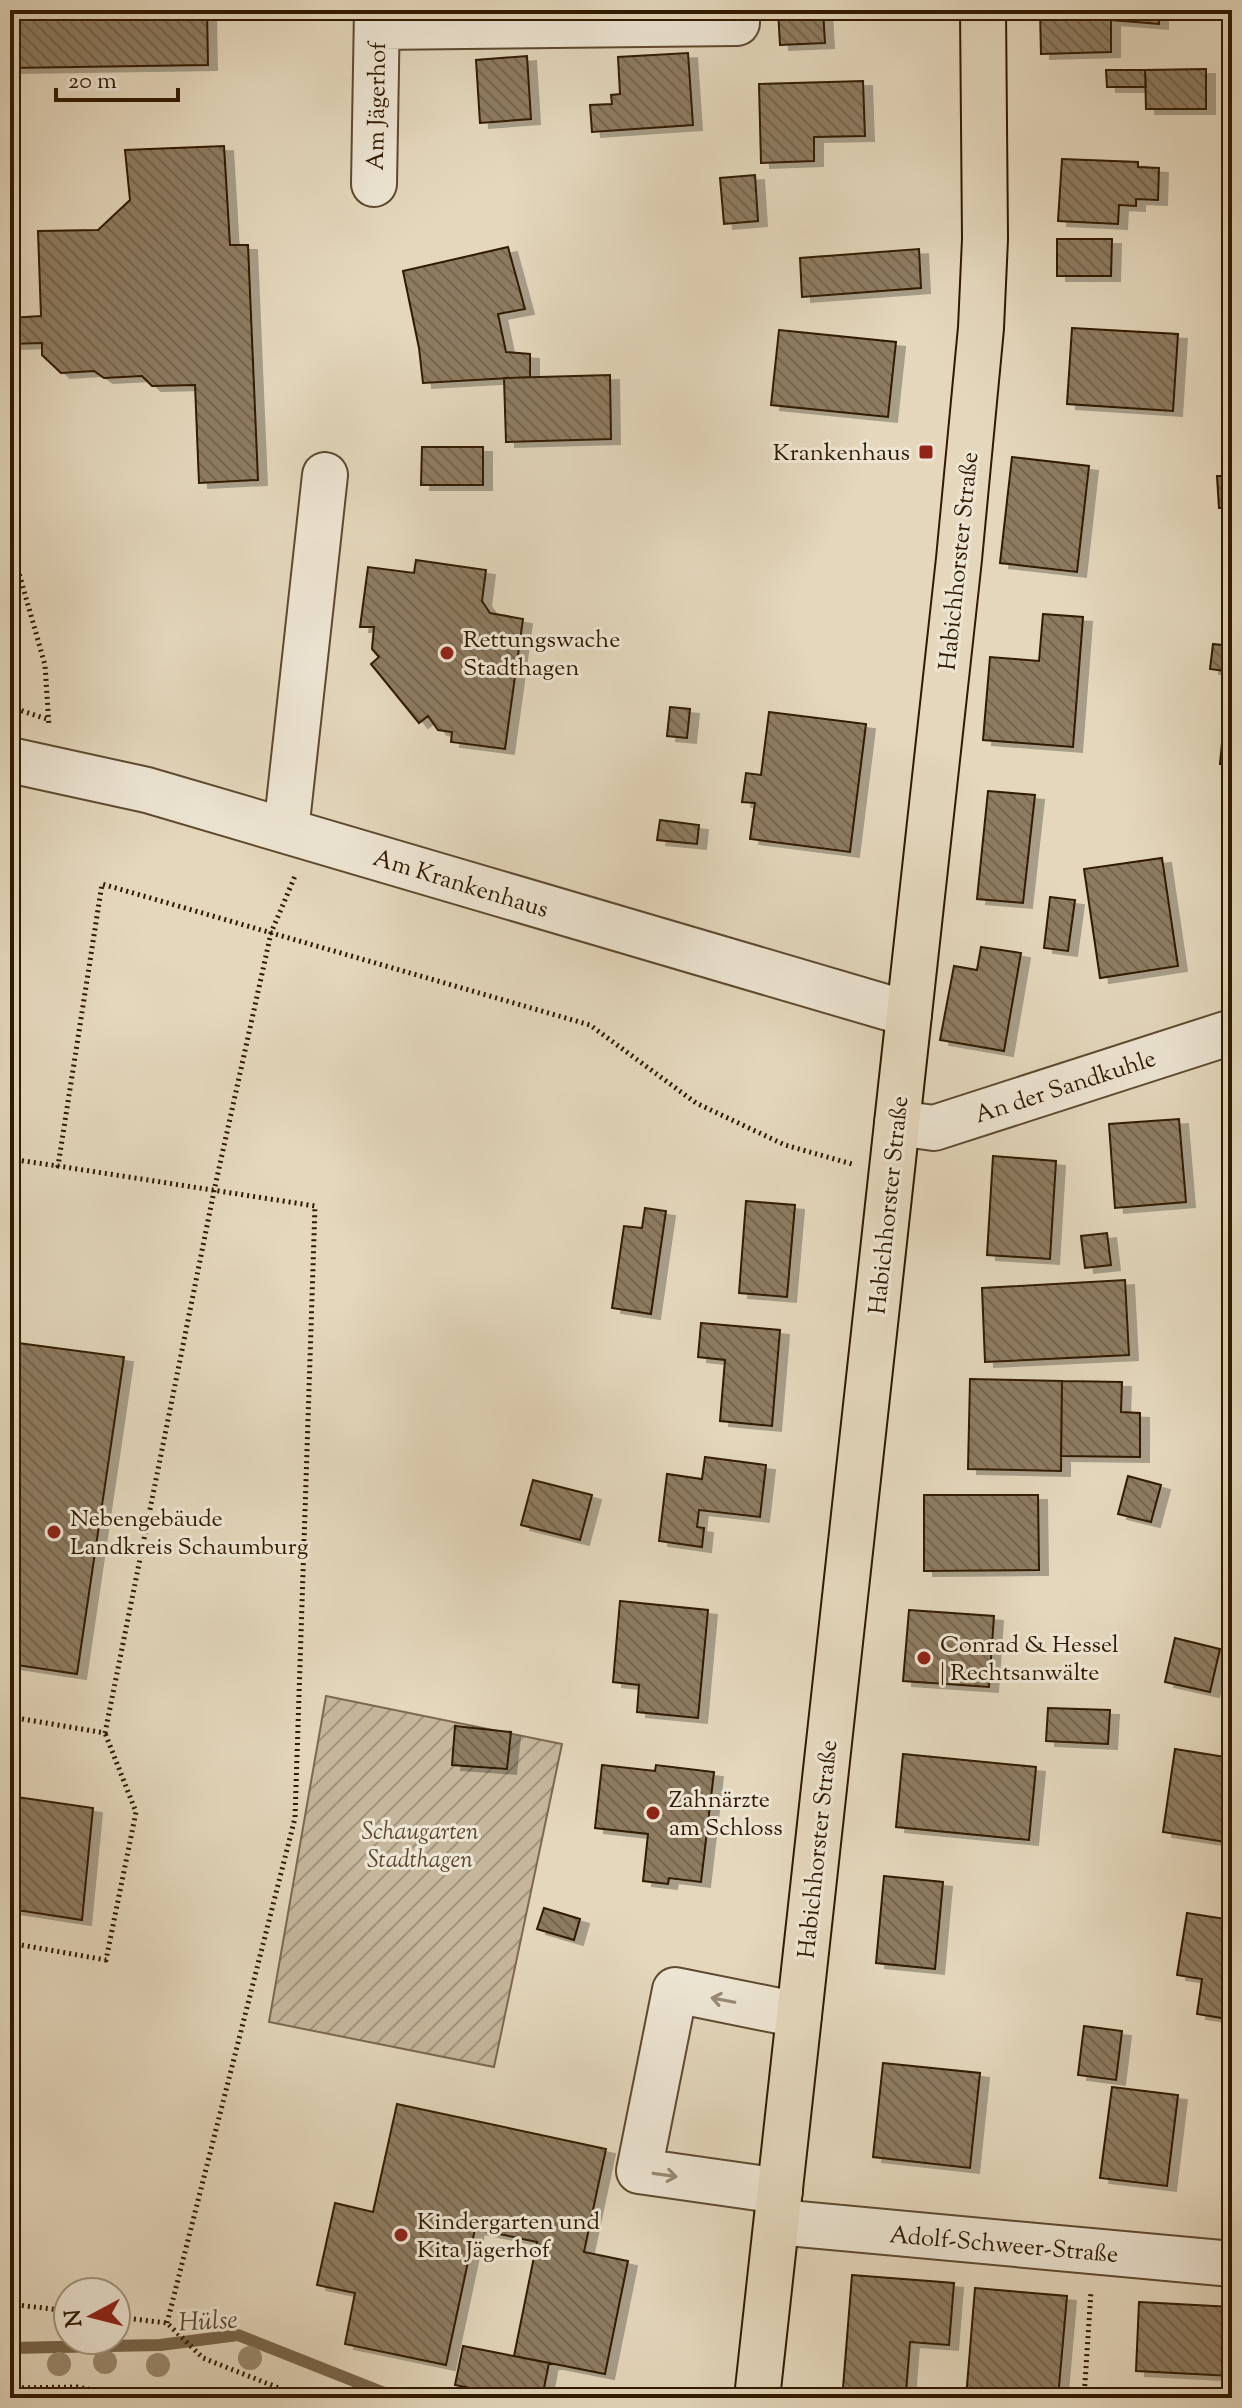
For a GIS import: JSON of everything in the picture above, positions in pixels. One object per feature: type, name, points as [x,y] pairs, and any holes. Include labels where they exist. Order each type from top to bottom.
[{"type":"main road","name":"Habichhorster Straße","points":[[757,2398],[981,328],[985,239],[983,10]]},
{"type":"street","name":"Am Jägerhof","points":[[374,184],[377,19],[737,23],[737,10]]},
{"type":"street","points":[[299,835],[325,475]]},
{"type":"street","name":"Am Krankenhaus","points":[[26,763],[147,790],[299,835],[416,860],[909,1014]]},
{"type":"street","name":"An der Sandkuhle","points":[[897,1123],[934,1128],[1232,1032]]},
{"type":"street","name":"Adolf-Schweer-Straße","points":[[799,2015],[675,1990],[639,2171],[778,2207],[1093,2253],[1232,2264]]},
{"type":"path","points":[[11,449],[17,566],[45,665],[50,720],[26,763]]},
{"type":"path","points":[[10,707],[50,720]]},
{"type":"path","points":[[10,1943],[106,1960],[136,1812],[105,1733],[214,1191],[271,933],[299,835]]},
{"type":"path","points":[[58,1166],[102,884],[590,1025],[696,1103],[785,1145],[891,1176]]},
{"type":"path","points":[[10,1159],[315,1206],[295,1818],[167,2323]]},
{"type":"path","points":[[22,1719],[105,1733]]},
{"type":"path","points":[[1084,2398],[1093,2253]]},
{"type":"path","points":[[10,2304],[52,2309]]},
{"type":"path","points":[[132,2319],[167,2323],[203,2358],[304,2398]]},
{"type":"path","points":[[10,2388],[77,2387],[135,2398]]},
{"type":"green space","name":"Schaugarten Stadthagen","points":[[326,1696],[562,1744],[494,2067],[269,2022]]},
{"type":"building","points":[[10,10],[207,10],[208,65],[10,68]]},
{"type":"building","points":[[778,10],[823,10],[825,43],[780,45]]},
{"type":"building","points":[[1040,10],[1111,10],[1111,52],[1041,54]]},
{"type":"building","points":[[1111,10],[1159,10],[1159,24],[1111,20]]},
{"type":"building","points":[[688,53],[693,125],[592,132],[590,105],[612,104],[611,95],[620,94],[618,57]]},
{"type":"building","points":[[527,56],[531,119],[480,123],[476,60]]},
{"type":"building","points":[[1206,69],[1206,109],[1146,109],[1145,70]]},
{"type":"building","points":[[1106,70],[1145,70],[1146,87],[1107,87]]},
{"type":"building","points":[[863,81],[865,136],[814,137],[814,161],[761,163],[759,84]]},
{"type":"building","points":[[224,146],[230,245],[248,245],[258,480],[199,483],[195,385],[152,386],[142,376],[104,378],[94,371],[61,373],[42,355],[42,343],[10,344],[10,318],[41,316],[38,231],[98,230],[130,200],[125,150]]},
{"type":"building","points":[[1062,159],[1138,162],[1138,167],[1159,168],[1158,200],[1136,199],[1136,206],[1119,205],[1118,224],[1058,221]]},
{"type":"building","points":[[755,175],[758,221],[724,224],[720,178]]},
{"type":"building","points":[[1057,239],[1112,239],[1111,276],[1057,276]]},
{"type":"building","points":[[508,247],[525,309],[498,314],[506,352],[530,354],[530,377],[423,383],[403,271]]},
{"type":"building","points":[[919,249],[921,288],[802,297],[800,258]]},
{"type":"building","points":[[1072,328],[1178,334],[1173,411],[1067,404]]},
{"type":"building","points":[[779,330],[896,342],[888,417],[771,405]]},
{"type":"building","points":[[610,375],[611,439],[506,442],[504,378]]},
{"type":"building","points":[[422,447],[483,447],[483,485],[421,485]]},
{"type":"building","points":[[1012,457],[1089,466],[1077,572],[1000,563]]},
{"type":"building","points":[[1217,476],[1232,476],[1232,507],[1219,508]]},
{"type":"building","name":"Rettungswache Stadthagen","points":[[416,560],[486,570],[482,601],[490,613],[523,619],[505,749],[451,742],[452,732],[438,730],[428,716],[419,723],[371,664],[379,657],[372,649],[374,627],[360,627],[368,567],[414,573]]},
{"type":"building","points":[[1043,614],[1083,617],[1073,747],[983,740],[990,657],[1039,661]]},
{"type":"building","points":[[1213,644],[1232,646],[1232,672],[1210,669]]},
{"type":"building","points":[[1228,681],[1232,681],[1232,765],[1220,764]]},
{"type":"building","points":[[670,707],[690,709],[687,738],[667,736]]},
{"type":"building","points":[[769,712],[866,724],[850,852],[750,839],[755,803],[742,802],[746,773],[761,775]]},
{"type":"building","points":[[988,791],[1035,795],[1023,903],[977,899]]},
{"type":"building","points":[[660,820],[699,825],[697,844],[657,840]]},
{"type":"building","points":[[1162,858],[1178,966],[1100,978],[1084,869]]},
{"type":"building","points":[[1232,874],[1232,905],[1228,875]]},
{"type":"building","points":[[1050,897],[1075,900],[1068,951],[1044,948]]},
{"type":"building","points":[[981,947],[1021,953],[1004,1051],[940,1040],[954,966],[977,970]]},
{"type":"building","points":[[1179,1119],[1186,1202],[1115,1208],[1109,1124]]},
{"type":"building","points":[[993,1156],[1056,1161],[1050,1259],[987,1255]]},
{"type":"building","points":[[746,1201],[795,1205],[787,1297],[739,1293]]},
{"type":"building","points":[[645,1208],[666,1211],[651,1314],[612,1308],[624,1226],[642,1228]]},
{"type":"building","points":[[1107,1233],[1111,1265],[1085,1268],[1081,1236]]},
{"type":"building","points":[[1125,1280],[1129,1355],[985,1362],[982,1288]]},
{"type":"building","points":[[701,1323],[780,1330],[772,1426],[720,1421],[725,1360],[698,1357]]},
{"type":"building","name":"Nebengebäude Landkreis Schaumburg","points":[[18,1343],[124,1357],[77,1674],[10,1664],[10,1399]]},
{"type":"building","points":[[970,1379],[1062,1381],[1061,1471],[968,1469]]},
{"type":"building","points":[[1062,1381],[1122,1382],[1121,1412],[1140,1413],[1140,1457],[1061,1456]]},
{"type":"building","points":[[705,1457],[766,1465],[760,1517],[699,1510],[697,1527],[704,1528],[702,1547],[659,1541],[667,1474],[702,1479]]},
{"type":"building","points":[[1128,1476],[1161,1485],[1151,1522],[1118,1514]]},
{"type":"building","points":[[533,1480],[592,1495],[580,1540],[521,1525]]},
{"type":"building","points":[[924,1495],[1038,1495],[1039,1570],[924,1571]]},
{"type":"building","points":[[620,1601],[708,1610],[698,1718],[637,1712],[639,1685],[613,1682]]},
{"type":"building","points":[[909,1610],[994,1616],[989,1687],[903,1681]]},
{"type":"building","points":[[1175,1638],[1220,1649],[1210,1692],[1165,1682]]},
{"type":"building","points":[[1048,1708],[1110,1710],[1108,1744],[1046,1741]]},
{"type":"building","points":[[455,1726],[511,1732],[507,1769],[452,1765]]},
{"type":"building","points":[[1175,1749],[1232,1758],[1232,1843],[1163,1832]]},
{"type":"building","points":[[903,1754],[1036,1767],[1029,1840],[896,1827]]},
{"type":"building","name":"Zahnärzte am Schloss","points":[[602,1765],[655,1771],[656,1765],[714,1772],[701,1882],[669,1878],[668,1884],[643,1881],[648,1834],[595,1828]]},
{"type":"building","points":[[10,1796],[93,1808],[82,1920],[10,1909]]},
{"type":"building","points":[[884,1876],[943,1882],[935,1969],[876,1963]]},
{"type":"building","points":[[544,1908],[580,1919],[574,1940],[537,1929]]},
{"type":"building","points":[[1187,1913],[1232,1920],[1232,1993],[1228,2019],[1197,2014],[1202,1979],[1177,1975]]},
{"type":"building","points":[[1084,2026],[1122,2031],[1116,2080],[1078,2075]]},
{"type":"building","points":[[883,2063],[980,2073],[970,2168],[873,2157]]},
{"type":"building","points":[[1112,2087],[1178,2095],[1167,2186],[1100,2178]]},
{"type":"building","name":"Kindergarten und Kita Jägerhof","points":[[397,2104],[606,2149],[584,2252],[628,2261],[605,2374],[514,2356],[537,2242],[475,2229],[446,2365],[345,2344],[355,2293],[317,2285],[335,2203],[373,2212]]},
{"type":"building","points":[[852,2275],[954,2283],[949,2345],[910,2342],[906,2393],[843,2388]]},
{"type":"building","points":[[975,2288],[1067,2296],[1058,2398],[966,2398]]},
{"type":"building","points":[[1139,2302],[1232,2307],[1232,2376],[1136,2371]]},
{"type":"building","points":[[463,2346],[549,2363],[542,2398],[518,2398],[455,2385]]},
{"type":"waterway","name":"Hülse","points":[[10,2348],[160,2345],[238,2335],[397,2398]]},
{"type":"place","name":"Krankenhaus","points":[[926,452]]},
{"type":"place","name":"Rettungswache Stadthagen","points":[[447,653]]},
{"type":"place","name":"Nebengebäude Landkreis Schaumburg","points":[[54,1532]]},
{"type":"place","name":"Conrad & Hessel | Rechtsanwälte","points":[[924,1658]]},
{"type":"place","name":"Zahnärzte am Schloss","points":[[653,1813]]},
{"type":"place","name":"Kindergarten und Kita Jägerhof","points":[[401,2235]]}]
